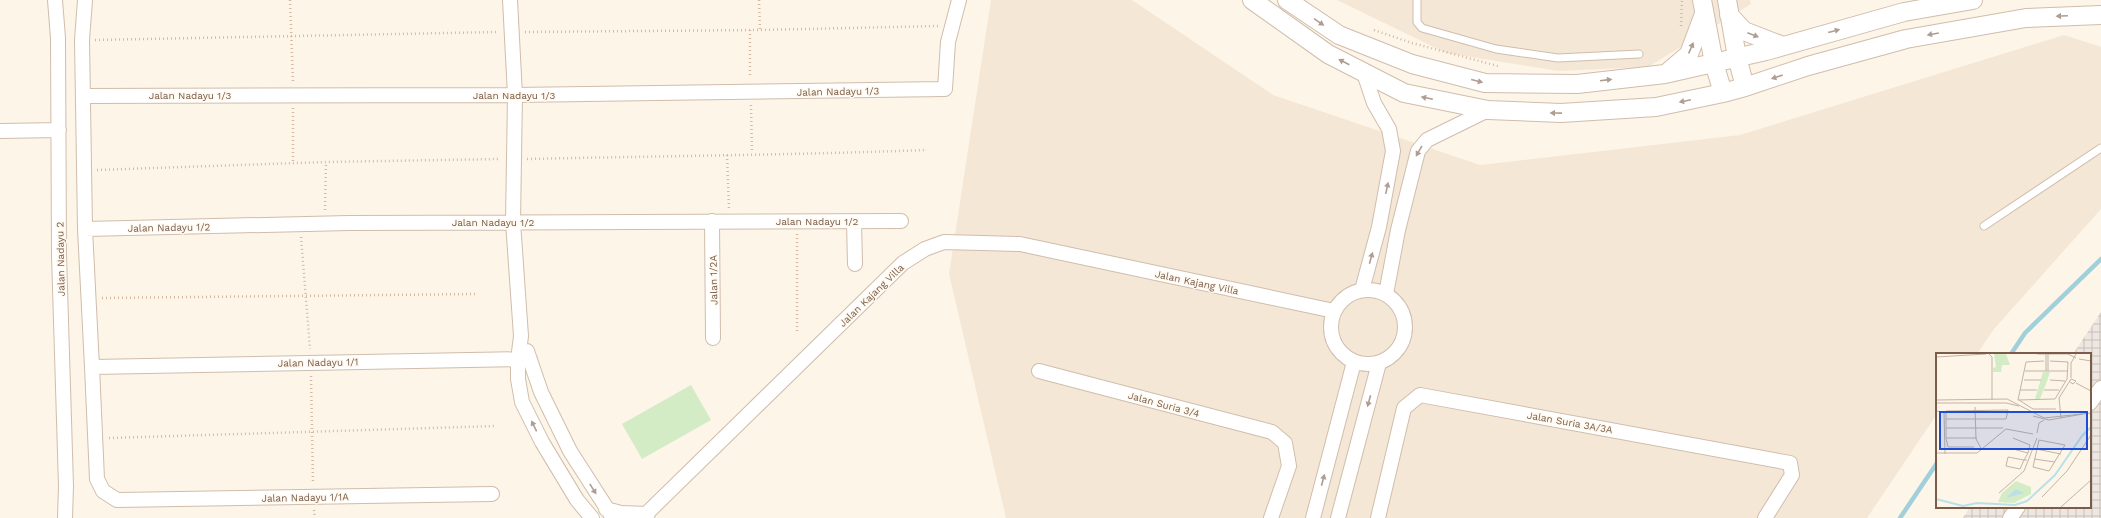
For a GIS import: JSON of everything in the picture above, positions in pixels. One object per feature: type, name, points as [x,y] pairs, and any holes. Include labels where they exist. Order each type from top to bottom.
[{"type":"street","name":"Jalan Nadayu 2","points":[[55,0],[58,38],[59,255],[66,486],[65,518]]},
{"type":"street","points":[[85,0],[82,40],[85,229],[95,438]]},
{"type":"street","points":[[510,0],[515,96],[513,222],[520,336],[524,360],[522,402],[542,442],[591,518]]},
{"type":"street","name":"Jalan Nadayu 1/3","points":[[83,96],[515,96],[945,89],[948,42],[959,0]]},
{"type":"street","points":[[1252,0],[1328,54],[1407,94],[1488,110],[1561,113],[1656,107],[1723,93],[1746,87],[1808,66],[1906,39],[2026,18],[2101,15]]},
{"type":"street","points":[[1287,0],[1339,35],[1412,64],[1485,82],[1577,84],[1665,74],[1782,46],[1909,6],[1972,0]]},
{"type":"street","points":[[1665,74],[1689,54],[1703,7]]},
{"type":"street","points":[[1703,7],[1714,62],[1723,93]]},
{"type":"street","points":[[1728,7],[1744,31],[1782,46]]},
{"type":"street","points":[[1728,7],[1737,57],[1746,87]]},
{"type":"street","points":[[1362,290],[1379,227],[1393,151],[1389,129],[1374,103],[1364,73]]},
{"type":"street","points":[[1386,294],[1398,230],[1418,151],[1427,140],[1488,110]]},
{"type":"street","points":[[0,131],[59,130]]},
{"type":"street","name":"Jalan 1/2A","points":[[712,221],[713,338]]},
{"type":"street","name":"Jalan Nadayu 1/2","points":[[85,229],[513,222],[900,221]]},
{"type":"street","points":[[854,222],[855,264]]},
{"type":"street","name":"Jalan Kajang Villa","points":[[645,516],[903,263],[925,249],[944,242],[1020,244],[1334,311]]},
{"type":"street","points":[[1362,290],[1374,290],[1386,294],[1396,302],[1406,325],[1404,337],[1399,348],[1390,358],[1379,363],[1367,365],[1354,362],[1344,356],[1336,347],[1331,336],[1330,323],[1334,311],[1340,301],[1350,294],[1362,290]]},
{"type":"street","points":[[524,360],[580,468],[609,514],[621,512],[645,516]]},
{"type":"street","name":"Jalan Nadayu 1/1","points":[[92,368],[119,366],[524,360]]},
{"type":"street","points":[[1313,518],[1354,362]]},
{"type":"street","points":[[1338,518],[1379,363]]},
{"type":"street","name":"Jalan Suria 3/4","points":[[1039,371],[1272,432],[1285,443],[1289,466],[1271,518]]},
{"type":"street","points":[[2091,402],[2101,388]]},
{"type":"street","name":"Jalan Suria 3A/3A","points":[[1379,518],[1404,408],[1420,395],[1790,463],[1792,475],[1765,518]]},
{"type":"street","points":[[542,442],[561,433]]},
{"type":"street","name":"Jalan Nadayu 1/1A","points":[[95,438],[97,479],[104,491],[118,500],[492,494]]},
{"type":"street","points":[[564,478],[580,468]]},
{"type":"street","points":[[2010,518],[2017,508]]},
{"type":"lane","points":[[1417,0],[1417,22],[1422,28],[1496,49],[1558,58],[1639,54]]},
{"type":"lane","points":[[1984,226],[2101,148]]},
{"type":"path","points":[[290,0],[294,164]]},
{"type":"path","points":[[759,0],[760,30]]},
{"type":"path","points":[[85,170],[326,162],[927,150]]},
{"type":"path","points":[[727,155],[729,221]]},
{"type":"path","points":[[325,224],[326,162]]},
{"type":"path","points":[[797,221],[797,332]]},
{"type":"path","points":[[89,298],[477,294]]},
{"type":"path","points":[[95,438],[496,426]]},
{"type":"shaded area","points":[[991,0],[1132,0],[1273,95],[1480,165],[1740,135],[2064,35],[2101,47],[2101,209],[1994,329],[1978,353],[1936,353],[1936,415],[1867,518],[1006,518],[949,274]]},
{"type":"shaded area","points":[[1337,0],[1750,0],[1751,4],[1648,67],[1558,71],[1446,53]]},
{"type":"shaded area","points":[[2101,312],[2101,518],[1963,518],[1969,508],[2091,508],[2091,353],[2074,353]]},
{"type":"green space","points":[[691,385],[711,420],[642,459],[622,424]]},
{"type":"waterway","points":[[2012,353],[2025,333],[2101,259]]},
{"type":"waterway","points":[[1900,518],[1936,464]]}]
